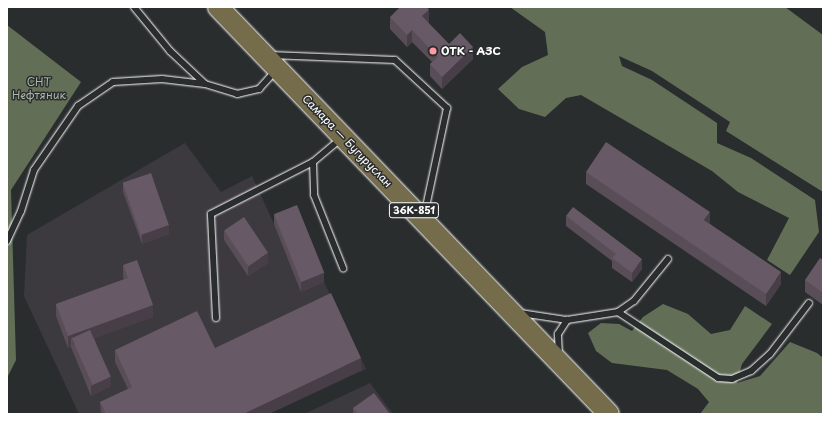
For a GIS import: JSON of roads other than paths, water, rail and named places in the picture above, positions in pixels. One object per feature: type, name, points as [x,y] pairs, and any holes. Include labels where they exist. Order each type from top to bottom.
[{"type":"main road","name":"Самара — Бугуруслан","points":[[218,7],[609,414]]},
{"type":"lane","points":[[134,7],[170,51],[206,84]]},
{"type":"lane","points":[[7,241],[20,212],[34,170],[78,106],[113,82],[162,79],[206,84],[237,94],[259,89],[270,61],[395,60],[446,108],[423,220]]},
{"type":"lane","points":[[216,318],[211,214],[313,162],[342,136]]},
{"type":"lane","points":[[313,162],[314,195],[343,268]]},
{"type":"lane","points":[[512,312],[567,320],[618,312],[634,301],[668,259]]},
{"type":"lane","points":[[618,312],[718,378],[732,379],[751,372],[770,354],[809,303]]},
{"type":"lane","points":[[559,361],[558,334],[567,320]]},
{"type":"place","name":"ОТК - АЗС","points":[[433,51]]},
{"type":"park label","name":"СНТ Нефтяник","points":[[39,89]]}]
